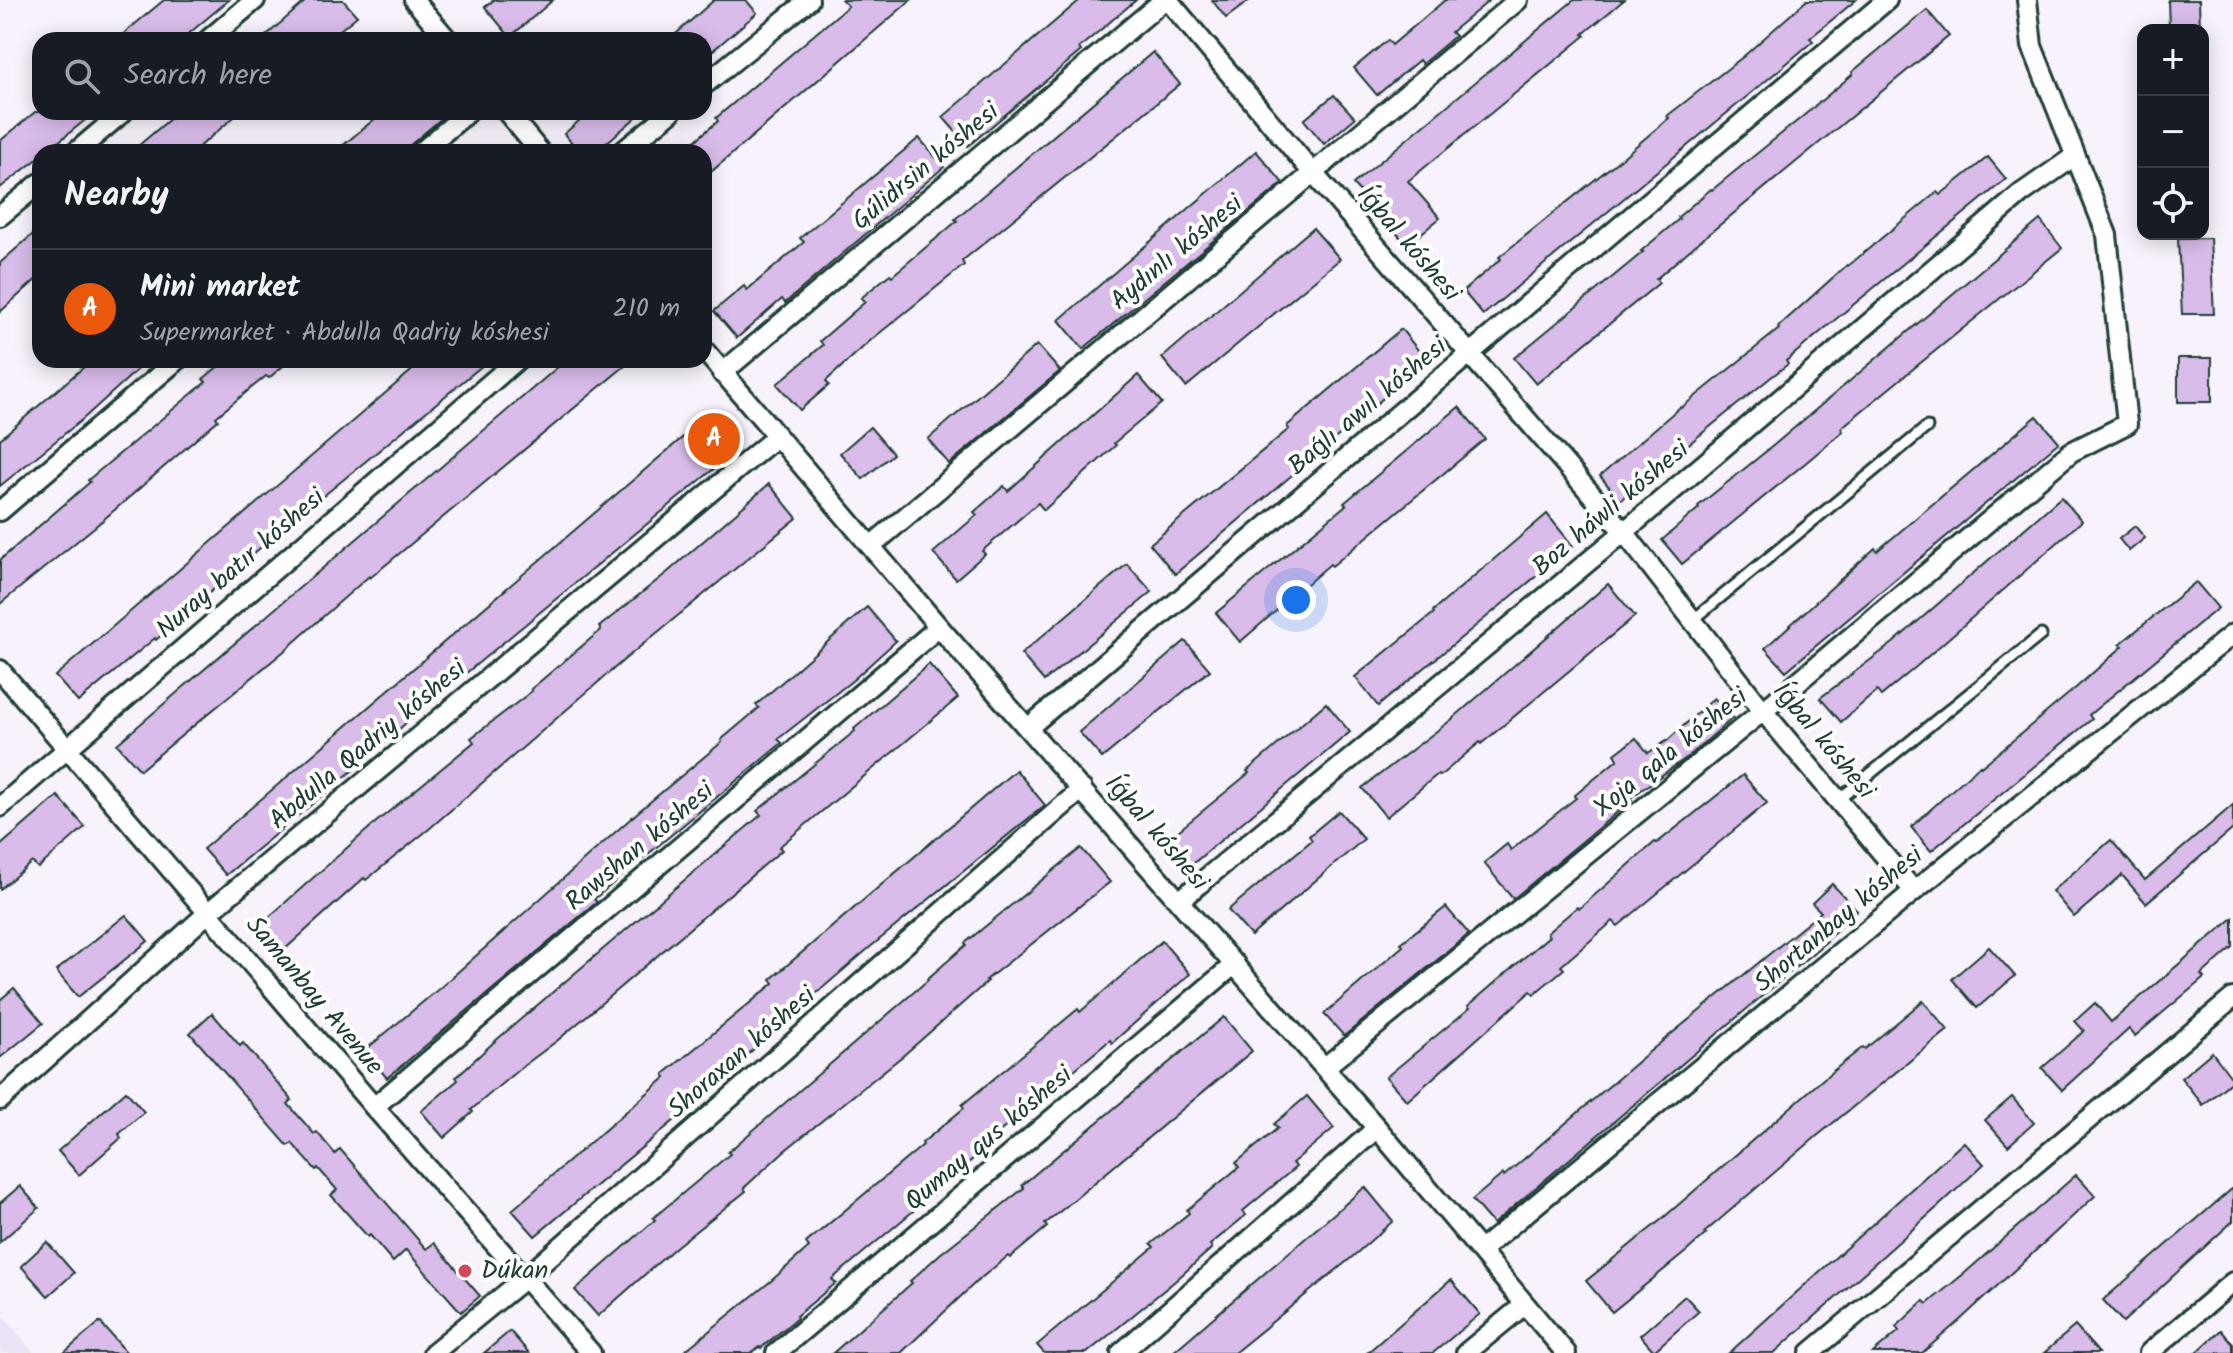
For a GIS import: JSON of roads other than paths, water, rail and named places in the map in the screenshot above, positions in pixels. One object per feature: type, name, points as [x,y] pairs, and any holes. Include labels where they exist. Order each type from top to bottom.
[{"type":"street","points":[[217,32],[255,0]]},
{"type":"street","points":[[712,79],[809,0]]},
{"type":"street","name":"Íǵbal kóshesi","points":[[1166,0],[1624,532],[1763,711],[1914,891]]},
{"type":"street","name":"Gúlidrsin kóshesi","points":[[722,373],[1166,0]]},
{"type":"street","name":"Aydınlı kóshesi","points":[[871,546],[1518,0]]},
{"type":"street","name":"Baǵlı awıl kóshesi","points":[[1029,727],[1887,0]]},
{"type":"street","points":[[2027,0],[2032,46],[2075,156]]},
{"type":"street","points":[[424,3],[443,32]]},
{"type":"street","points":[[85,144],[114,120]]},
{"type":"street","points":[[430,144],[459,120]]},
{"type":"street","points":[[514,120],[533,144]]},
{"type":"street","points":[[632,144],[661,120]]},
{"type":"street","name":"Xoja qala kóshesi","points":[[1325,1067],[1763,711],[2071,452],[2127,424],[2107,235],[2075,156]]},
{"type":"street","name":"Boz háwli kóshesi","points":[[1180,900],[1624,532],[2022,193],[2075,156]]},
{"type":"street","points":[[0,216],[32,190]]},
{"type":"street","name":"Íǵbal kóshesi","points":[[712,360],[939,627],[1325,1067],[1566,1353]]},
{"type":"street","points":[[0,511],[168,368]]},
{"type":"street","name":"Nuray batır kóshesi","points":[[0,807],[508,368]]},
{"type":"street","name":"Abdulla Qadriy kóshesi","points":[[0,1100],[209,912],[776,437]]},
{"type":"street","name":"Rawshan kóshesi","points":[[374,1107],[939,627]]},
{"type":"street","name":"Shortanbay kóshesi","points":[[1481,1250],[1914,891],[2233,634]]},
{"type":"street","name":"Samanbay Avenue","points":[[0,670],[374,1107],[591,1353]]},
{"type":"street","name":"Shoraxan kóshesi","points":[[433,1353],[525,1278],[1082,789]]},
{"type":"street","name":"Qumay qus kóshesi","points":[[776,1353],[1235,964]]},
{"type":"street","points":[[1810,1353],[2233,998]]},
{"type":"street","points":[[1121,1353],[1377,1128]]},
{"type":"street","points":[[2149,1353],[2233,1282]]},
{"type":"street","points":[[1466,1353],[1524,1305]]},
{"type":"lane","points":[[1693,620],[1927,427]]},
{"type":"lane","points":[[1838,800],[2041,635]]},
{"type":"place","name":"Mini market","points":[[714,439]]},
{"type":"place","name":"Dúkan","points":[[465,1271]]}]
